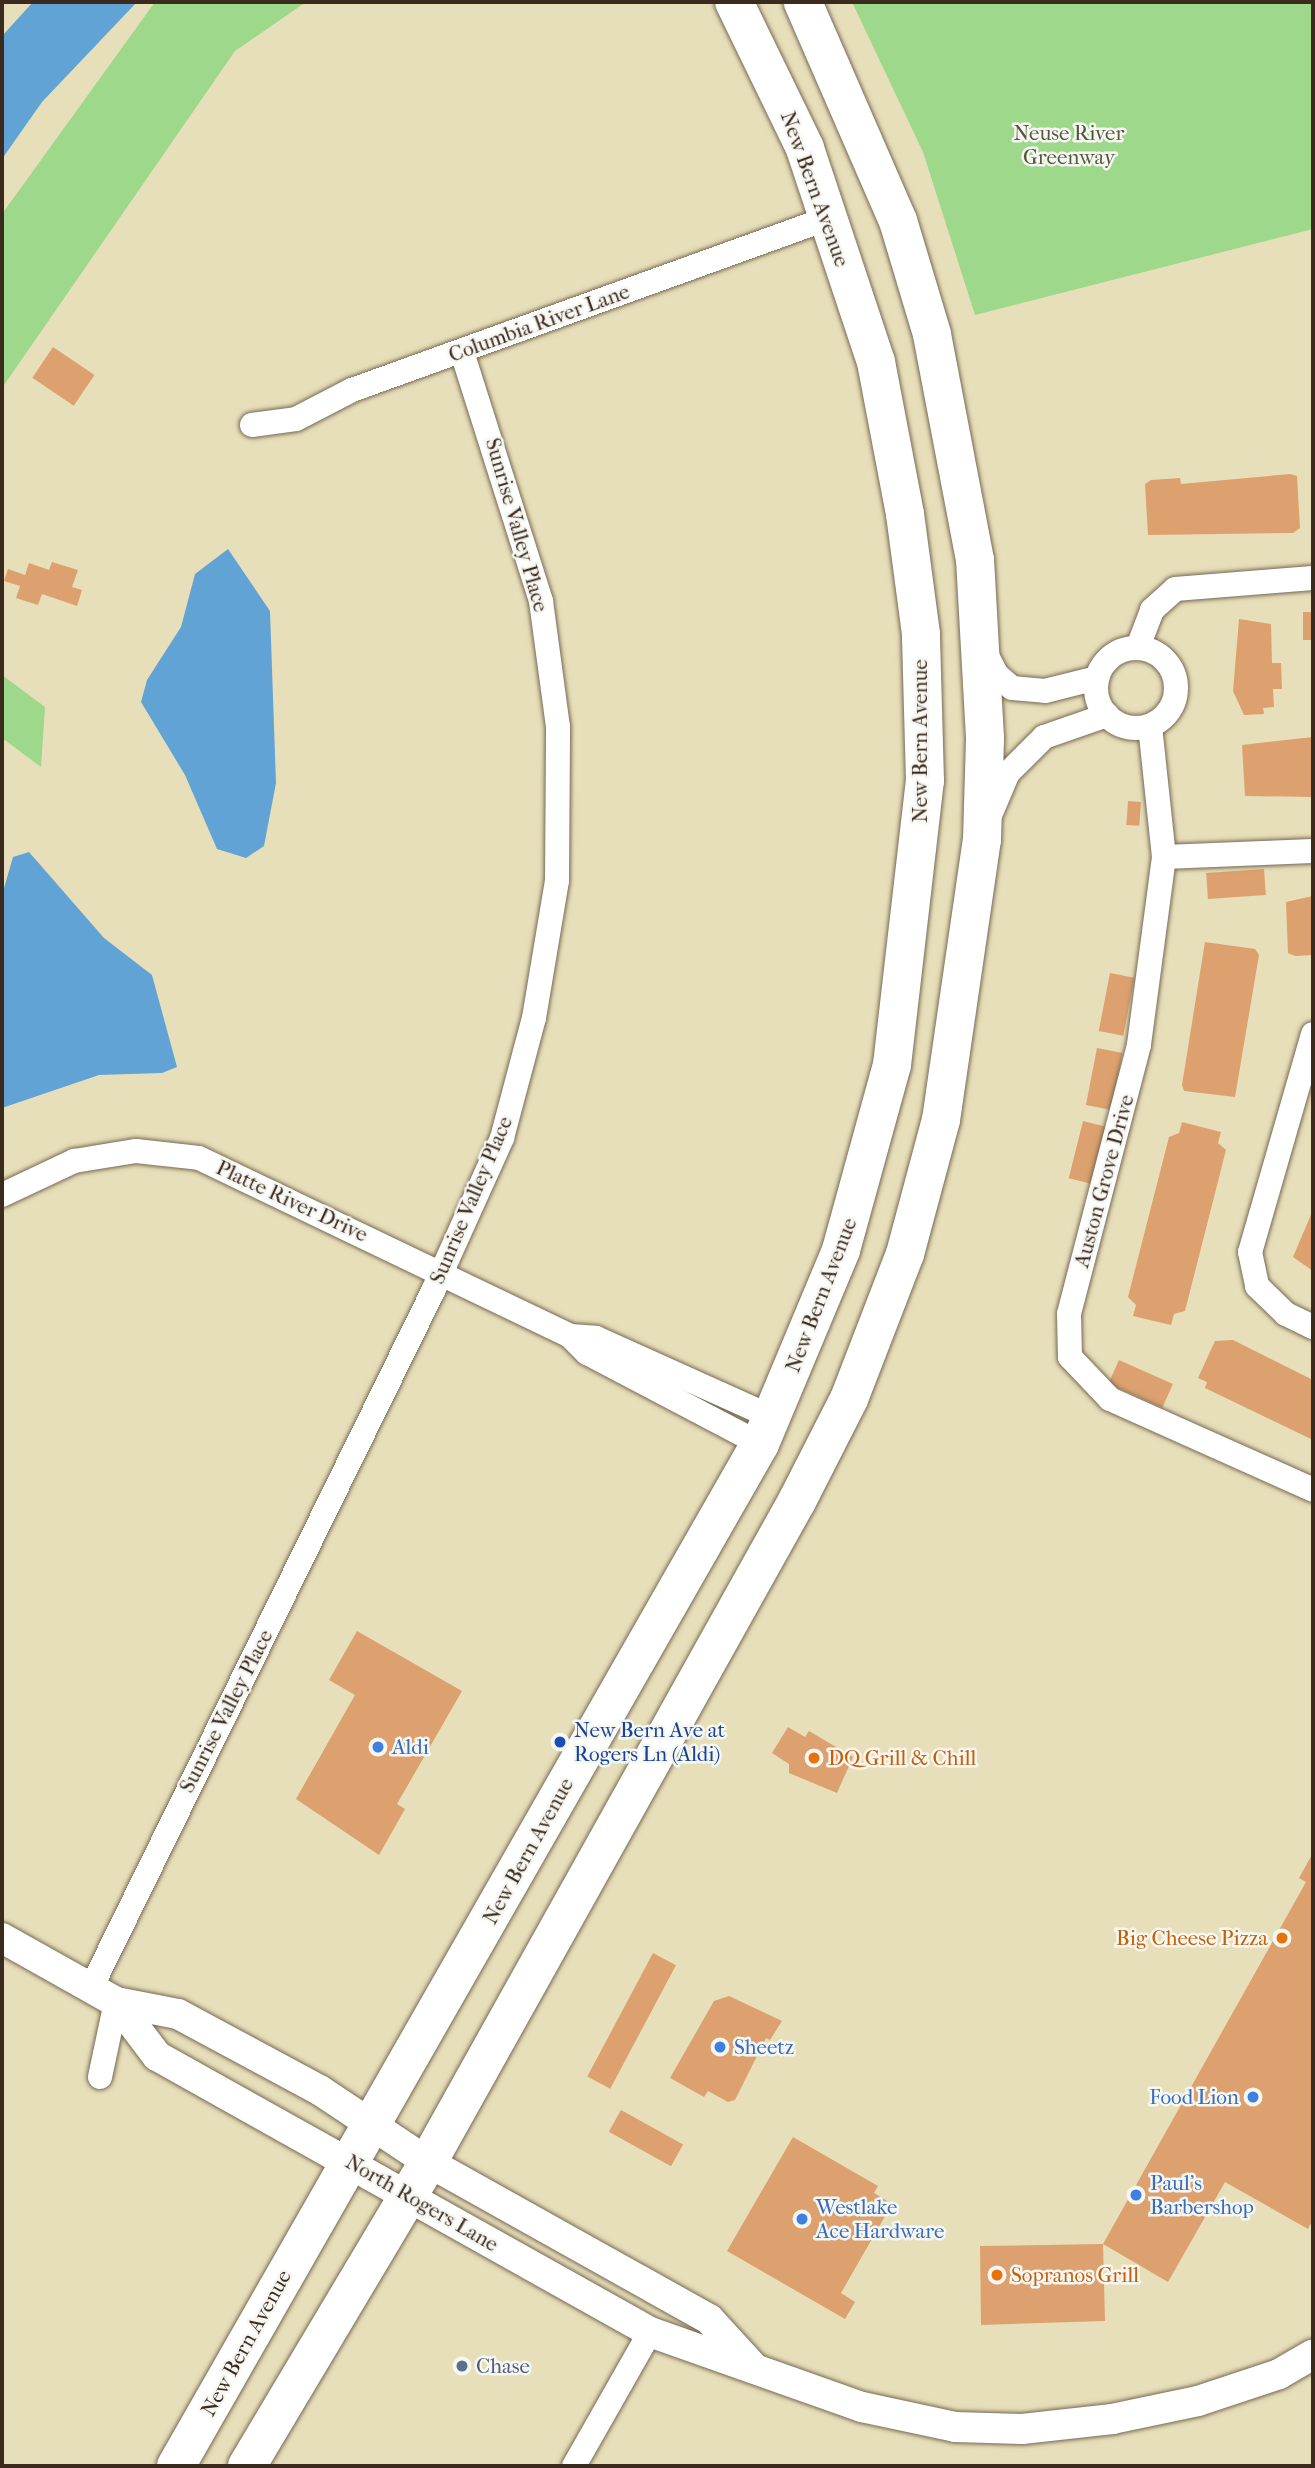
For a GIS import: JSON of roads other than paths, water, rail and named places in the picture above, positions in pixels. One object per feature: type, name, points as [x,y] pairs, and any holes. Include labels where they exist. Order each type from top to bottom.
[{"type":"main road","name":"New Bern Avenue","points":[[176,2466],[766,1431],[841,1250],[892,1065],[925,781],[921,634],[905,514],[876,362],[805,148],[734,2]]},
{"type":"main road","points":[[247,2466],[428,2162],[849,1399],[905,1254],[941,1120],[982,840],[981,644],[975,560],[932,334],[888,195],[803,2]]},
{"type":"street","name":"Columbia River Lane","points":[[252,425],[296,419],[352,390],[827,219]]},
{"type":"street","name":"Sunrise Valley Place","points":[[100,2077],[104,1995],[502,1138],[534,1018],[557,881],[558,727],[541,601],[462,352]]},
{"type":"street","points":[[1138,647],[1152,611],[1175,589],[1313,578]]},
{"type":"street","points":[[981,644],[996,674],[1012,688],[1045,691],[1097,678]]},
{"type":"street","points":[[1138,647],[1166,660],[1177,684],[1171,710],[1150,726],[1124,727],[1107,715],[1097,700],[1097,678],[1116,652],[1138,647]]},
{"type":"street","points":[[982,840],[1008,773],[1044,737],[1107,715]]},
{"type":"street","name":"Auston Grove Drive","points":[[1150,726],[1164,857],[1139,1045],[1069,1314],[1070,1357],[1110,1399],[1313,1490]]},
{"type":"street","points":[[1164,857],[1313,851]]},
{"type":"street","points":[[1313,1034],[1250,1252],[1257,1286],[1286,1314],[1313,1326]]},
{"type":"street","name":"Platte River Drive","points":[[2,1195],[74,1161],[136,1151],[199,1158],[442,1272],[570,1336],[596,1338],[766,1431]]},
{"type":"street","name":"North Rogers Lane","points":[[2,1938],[104,1995],[178,2014],[370,2124],[428,2162],[709,2319],[753,2367]]},
{"type":"street","name":"North Rogers Lane","points":[[104,1995],[157,2056],[348,2161],[406,2198],[650,2332],[680,2348],[753,2367],[888,2415],[955,2427],[1022,2429],[1198,2401],[1279,2374],[1313,2354]]},
{"type":"street","points":[[575,2466],[650,2332]]},
{"type":"water","points":[[33,2],[137,2],[42,102],[2,159],[2,36]]},
{"type":"water","points":[[228,549],[270,611],[276,783],[264,846],[246,858],[217,849],[185,775],[141,702],[147,680],[181,627],[195,574]]},
{"type":"water","points":[[29,852],[104,938],[152,975],[177,1067],[162,1073],[99,1075],[2,1108],[2,895],[13,857]]},
{"type":"place","name":"New Bern Ave at Rogers Ln (Aldi)","points":[[560,1742]]},
{"type":"place","name":"Aldi","points":[[378,1747]]},
{"type":"place","name":"DQ Grill & Chill","points":[[814,1758]]},
{"type":"place","name":"Big Cheese Pizza","points":[[1282,1938]]},
{"type":"place","name":"Sheetz","points":[[720,2047]]},
{"type":"place","name":"Food Lion","points":[[1253,2097]]},
{"type":"place","name":"Paul's Barbershop","points":[[1136,2195]]},
{"type":"place","name":"Westlake Ace Hardware","points":[[802,2219]]},
{"type":"place","name":"Sopranos Grill","points":[[997,2275]]},
{"type":"place","name":"Chase","points":[[462,2366]]},
{"type":"park label","name":"Neuse River Greenway","points":[[1069,145]]}]
